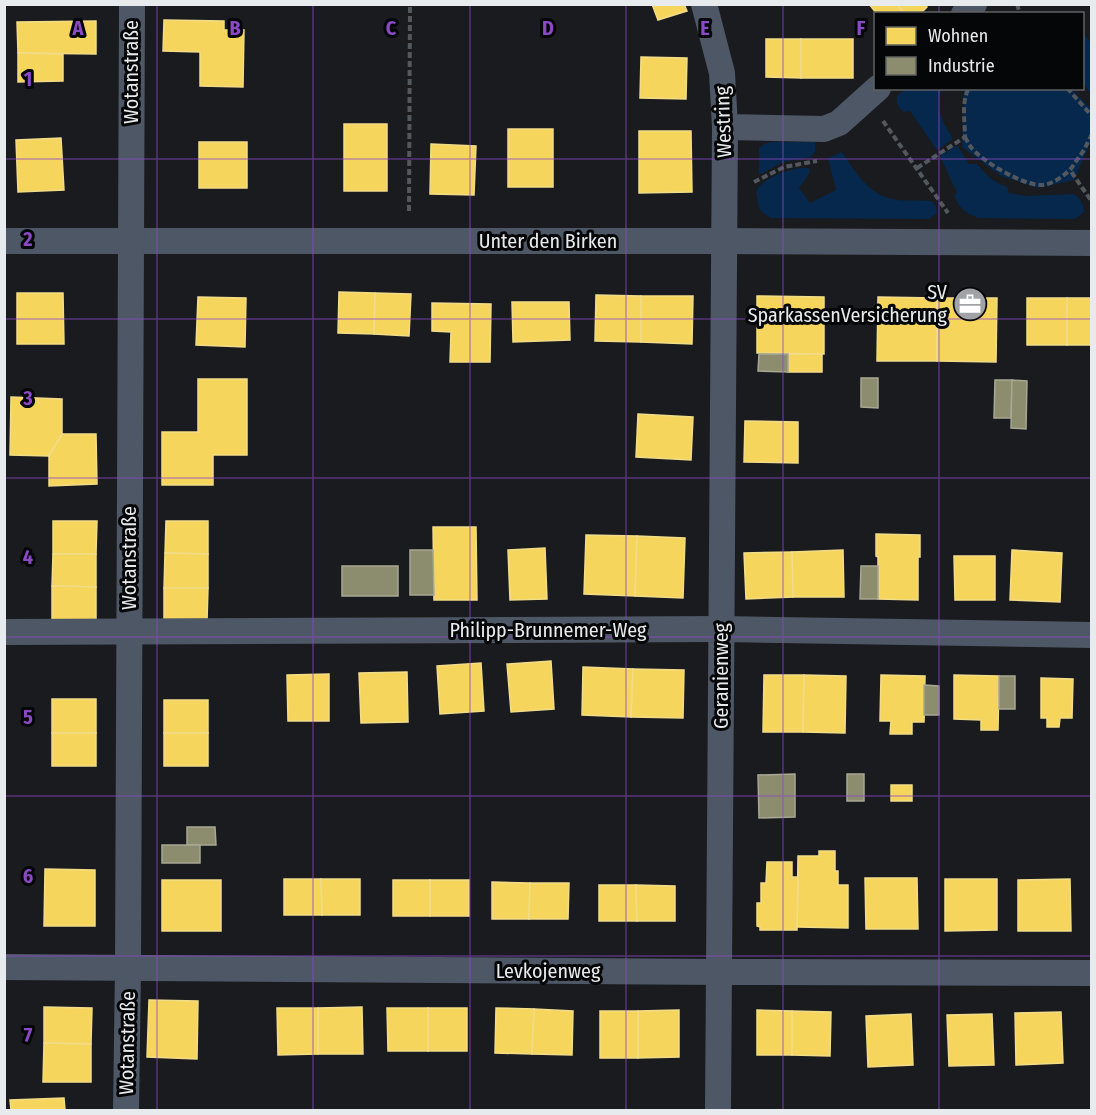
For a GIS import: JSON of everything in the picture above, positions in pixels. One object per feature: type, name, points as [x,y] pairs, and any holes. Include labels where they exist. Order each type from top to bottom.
[{"type":"street","name":"Wotanstraße","points":[[126,1110],[132,4]]},
{"type":"street","name":"Westring","points":[[704,4],[722,73],[725,127],[724,241]]},
{"type":"street","points":[[725,127],[824,129],[839,123],[872,94]]},
{"type":"street","name":"Unter den Birken","points":[[4,241],[1092,243]]},
{"type":"street","name":"Geranienweg","points":[[718,1110],[724,241]]},
{"type":"street","name":"Philipp-Brunnemer-Weg","points":[[4,633],[721,629],[1092,635]]},
{"type":"street","name":"Levkojenweg","points":[[4,967],[1092,973]]},
{"type":"path","points":[[409,241],[410,4]]},
{"type":"path","points":[[968,90],[965,99],[965,137],[970,147],[987,161],[1022,180],[1040,185],[1064,175],[1071,170],[1092,134]]},
{"type":"path","points":[[1069,90],[1092,116]]},
{"type":"path","points":[[872,94],[879,116],[952,218],[958,242]]},
{"type":"path","points":[[725,181],[753,183],[784,167],[819,160],[824,129]]},
{"type":"path","points":[[917,168],[965,137]]},
{"type":"path","points":[[1071,170],[1092,202]]},
{"type":"shaded area","points":[[1084,34],[1091,43],[1091,94],[1084,84]]},
{"type":"shaded area","points":[[904,90],[942,90],[938,102],[939,109],[953,139],[937,150],[910,111],[904,112],[900,109],[897,96]]},
{"type":"shaded area","points":[[964,90],[1072,90],[1092,110],[1091,141],[1074,180],[1038,188],[1001,176],[962,147]]},
{"type":"shaded area","points":[[772,142],[815,142],[815,151],[811,157],[783,162],[759,175],[759,148]]},
{"type":"shaded area","points":[[957,145],[969,164],[977,164],[990,178],[1007,187],[1009,193],[1026,196],[1074,194],[1081,202],[1084,212],[1075,219],[978,218],[969,214],[960,207],[956,200],[954,195],[957,193],[940,156]]},
{"type":"shaded area","points":[[842,152],[865,183],[879,194],[898,200],[931,201],[936,206],[937,213],[929,219],[771,218],[760,210],[756,192],[758,189],[768,179],[790,170],[810,169],[799,188],[810,203],[836,190],[828,158]]},
{"type":"building: Wohnen","points":[[652,4],[684,4],[687,11],[658,20]]},
{"type":"building: Wohnen","points":[[869,4],[897,4],[903,12],[875,12]]},
{"type":"building: Wohnen","points":[[897,4],[924,4],[927,7],[922,12],[903,12]]},
{"type":"building: Wohnen","points":[[164,20],[224,21],[224,30],[244,30],[243,87],[200,86],[200,52],[163,51]]},
{"type":"building: Wohnen","points":[[96,21],[96,54],[18,53],[17,22]]},
{"type":"building: Wohnen","points":[[766,39],[801,39],[801,78],[766,77]]},
{"type":"building: Wohnen","points":[[801,39],[853,39],[853,78],[801,78]]},
{"type":"building: Wohnen","points":[[18,53],[63,54],[63,81],[18,82]]},
{"type":"building: Wohnen","points":[[641,57],[687,58],[686,99],[640,98]]},
{"type":"building: Wohnen","points":[[344,124],[387,124],[387,191],[344,191]]},
{"type":"building: Wohnen","points":[[508,129],[553,129],[553,187],[508,187]]},
{"type":"building: Wohnen","points":[[639,131],[691,131],[692,192],[639,193]]},
{"type":"building: Wohnen","points":[[61,138],[64,190],[18,192],[16,140]]},
{"type":"building: Wohnen","points":[[199,142],[247,142],[247,188],[199,188]]},
{"type":"building: Wohnen","points":[[431,144],[476,146],[474,195],[430,194]]},
{"type":"building: Wohnen","points":[[339,292],[375,293],[374,334],[338,333]]},
{"type":"building: Wohnen","points":[[17,293],[63,293],[64,344],[17,344]]},
{"type":"building: Wohnen","points":[[375,293],[411,294],[409,336],[374,334]]},
{"type":"building: Wohnen","points":[[596,295],[641,296],[641,342],[595,341]]},
{"type":"building: Wohnen","points":[[641,296],[693,296],[692,344],[641,342]]},
{"type":"building: Wohnen","points":[[757,296],[824,297],[824,354],[757,353]]},
{"type":"building: Wohnen","points":[[198,297],[246,298],[245,347],[196,345]]},
{"type":"building: Wohnen","points":[[878,297],[937,298],[937,361],[877,361]]},
{"type":"building: Wohnen","points":[[937,298],[997,298],[996,362],[937,361]]},
{"type":"building: Wohnen","points":[[1027,298],[1067,298],[1067,345],[1027,345]]},
{"type":"building: Wohnen","points":[[1067,298],[1092,298],[1092,345],[1067,345]]},
{"type":"building: Wohnen","points":[[512,302],[569,302],[570,340],[513,342]]},
{"type":"building: Wohnen","points":[[432,303],[491,304],[490,362],[450,362],[451,332],[432,331]]},
{"type":"building: Wohnen","points":[[788,354],[822,354],[822,372],[788,372]]},
{"type":"building: Wohnen","points":[[198,379],[247,379],[247,455],[213,455],[213,485],[162,485],[162,432],[198,432]]},
{"type":"building: Wohnen","points":[[11,397],[62,399],[62,434],[49,456],[10,455]]},
{"type":"building: Wohnen","points":[[638,414],[693,417],[691,460],[636,457]]},
{"type":"building: Wohnen","points":[[745,421],[798,422],[798,463],[744,462]]},
{"type":"building: Wohnen","points":[[62,434],[96,434],[97,484],[49,486],[49,456]]},
{"type":"building: Wohnen","points":[[53,521],[97,521],[96,554],[53,554]]},
{"type":"building: Wohnen","points":[[166,521],[208,521],[208,554],[165,553]]},
{"type":"building: Wohnen","points":[[433,527],[476,527],[477,600],[434,600]]},
{"type":"building: Wohnen","points":[[876,534],[920,535],[918,600],[878,599]]},
{"type":"building: Wohnen","points":[[586,535],[637,536],[635,596],[584,594]]},
{"type":"building: Wohnen","points":[[637,536],[685,538],[683,598],[635,596]]},
{"type":"building: Wohnen","points":[[545,548],[547,599],[510,600],[508,550]]},
{"type":"building: Wohnen","points":[[843,550],[844,597],[793,597],[792,552]]},
{"type":"building: Wohnen","points":[[1012,550],[1062,553],[1060,602],[1010,600]]},
{"type":"building: Wohnen","points":[[792,552],[793,597],[746,599],[744,553]]},
{"type":"building: Wohnen","points":[[165,553],[208,554],[208,588],[164,588]]},
{"type":"building: Wohnen","points":[[53,554],[96,554],[96,587],[52,586]]},
{"type":"building: Wohnen","points":[[954,556],[995,556],[995,600],[955,600]]},
{"type":"building: Wohnen","points":[[52,586],[96,587],[96,621],[52,620]]},
{"type":"building: Wohnen","points":[[164,588],[208,588],[207,622],[164,621]]},
{"type":"building: Wohnen","points":[[551,661],[554,709],[511,712],[507,664]]},
{"type":"building: Wohnen","points":[[481,663],[484,711],[440,714],[437,666]]},
{"type":"building: Wohnen","points":[[583,667],[633,669],[631,717],[582,715]]},
{"type":"building: Wohnen","points":[[633,669],[684,670],[683,718],[631,717]]},
{"type":"building: Wohnen","points":[[407,672],[408,722],[361,723],[359,673]]},
{"type":"building: Wohnen","points":[[329,674],[329,721],[288,721],[287,675]]},
{"type":"building: Wohnen","points":[[764,675],[804,675],[803,732],[763,732]]},
{"type":"building: Wohnen","points":[[804,675],[846,676],[845,733],[803,732]]},
{"type":"building: Wohnen","points":[[881,675],[925,676],[924,722],[912,722],[912,734],[890,734],[891,721],[880,721]]},
{"type":"building: Wohnen","points":[[954,675],[999,676],[998,730],[981,730],[981,720],[954,719]]},
{"type":"building: Wohnen","points":[[1041,678],[1073,679],[1072,718],[1060,718],[1059,727],[1047,727],[1047,718],[1041,718]]},
{"type":"building: Wohnen","points":[[52,699],[96,699],[96,733],[52,733]]},
{"type":"building: Wohnen","points":[[164,700],[208,700],[208,733],[164,733]]},
{"type":"building: Wohnen","points":[[52,733],[96,733],[96,766],[52,766]]},
{"type":"building: Wohnen","points":[[164,733],[208,733],[208,766],[164,766]]},
{"type":"building: Wohnen","points":[[891,785],[912,785],[912,801],[891,801]]},
{"type":"building: Wohnen","points":[[819,851],[835,851],[838,885],[848,885],[848,928],[797,927],[798,856],[819,856]]},
{"type":"building: Wohnen","points":[[767,862],[792,862],[792,877],[798,877],[797,930],[760,930],[757,926],[757,903],[761,903],[761,883],[766,883]]},
{"type":"building: Wohnen","points":[[45,869],[95,870],[95,926],[44,926]]},
{"type":"building: Wohnen","points":[[865,878],[917,878],[918,929],[866,929]]},
{"type":"building: Wohnen","points":[[284,879],[321,879],[322,915],[284,915]]},
{"type":"building: Wohnen","points":[[321,879],[360,879],[360,915],[322,915]]},
{"type":"building: Wohnen","points":[[945,879],[997,879],[997,930],[945,931]]},
{"type":"building: Wohnen","points":[[1070,879],[1071,931],[1018,931],[1018,880]]},
{"type":"building: Wohnen","points":[[162,880],[221,880],[221,931],[162,931]]},
{"type":"building: Wohnen","points":[[393,880],[430,880],[430,916],[393,916]]},
{"type":"building: Wohnen","points":[[430,880],[469,880],[469,916],[430,916]]},
{"type":"building: Wohnen","points":[[492,882],[530,883],[529,919],[492,919]]},
{"type":"building: Wohnen","points":[[530,883],[569,883],[568,919],[529,919]]},
{"type":"building: Wohnen","points":[[599,885],[636,885],[637,921],[599,921]]},
{"type":"building: Wohnen","points":[[636,885],[675,886],[675,921],[637,921]]},
{"type":"building: Wohnen","points":[[149,1000],[198,1001],[197,1059],[147,1057]]},
{"type":"building: Wohnen","points":[[44,1007],[92,1008],[91,1044],[44,1043]]},
{"type":"building: Wohnen","points":[[362,1007],[363,1054],[318,1054],[318,1008]]},
{"type":"building: Wohnen","points":[[277,1008],[318,1008],[318,1054],[278,1055]]},
{"type":"building: Wohnen","points":[[387,1008],[428,1008],[428,1051],[388,1051]]},
{"type":"building: Wohnen","points":[[428,1008],[467,1008],[467,1051],[428,1051]]},
{"type":"building: Wohnen","points":[[496,1008],[534,1009],[532,1054],[495,1053]]},
{"type":"building: Wohnen","points":[[534,1009],[573,1011],[572,1055],[532,1054]]},
{"type":"building: Wohnen","points":[[679,1010],[679,1057],[638,1058],[638,1011]]},
{"type":"building: Wohnen","points":[[757,1010],[792,1011],[792,1055],[757,1055]]},
{"type":"building: Wohnen","points":[[600,1011],[638,1011],[638,1058],[600,1058]]},
{"type":"building: Wohnen","points":[[792,1011],[831,1012],[830,1056],[792,1055]]},
{"type":"building: Wohnen","points":[[1061,1012],[1063,1063],[1016,1065],[1015,1013]]},
{"type":"building: Wohnen","points":[[911,1014],[913,1065],[868,1067],[866,1016]]},
{"type":"building: Wohnen","points":[[992,1014],[994,1065],[949,1066],[947,1015]]},
{"type":"building: Wohnen","points":[[44,1043],[91,1044],[91,1082],[43,1082]]},
{"type":"building: Wohnen","points":[[64,1098],[65,1110],[11,1110],[10,1100]]},
{"type":"building: Industrie","points":[[759,354],[788,354],[788,372],[758,371]]},
{"type":"building: Industrie","points":[[861,378],[878,378],[878,408],[861,407]]},
{"type":"building: Industrie","points":[[995,380],[1012,380],[1011,418],[994,418]]},
{"type":"building: Industrie","points":[[1012,380],[1027,381],[1026,429],[1011,428]]},
{"type":"building: Industrie","points":[[410,550],[433,550],[434,595],[410,595]]},
{"type":"building: Industrie","points":[[342,566],[398,566],[398,596],[342,596]]},
{"type":"building: Industrie","points":[[861,566],[878,566],[878,599],[860,599]]},
{"type":"building: Industrie","points":[[999,676],[1015,676],[1015,709],[999,709]]},
{"type":"building: Industrie","points":[[924,685],[939,686],[939,715],[924,715]]},
{"type":"building: Industrie","points":[[795,774],[795,817],[759,818],[758,775]]},
{"type":"building: Industrie","points":[[847,774],[864,774],[864,801],[847,801]]},
{"type":"building: Industrie","points":[[187,827],[215,827],[216,845],[187,845]]},
{"type":"building: Industrie","points":[[162,845],[200,845],[200,863],[162,863]]},
{"type":"place","name":"SV SparkassenVersicherung","points":[[970,304]]}]
